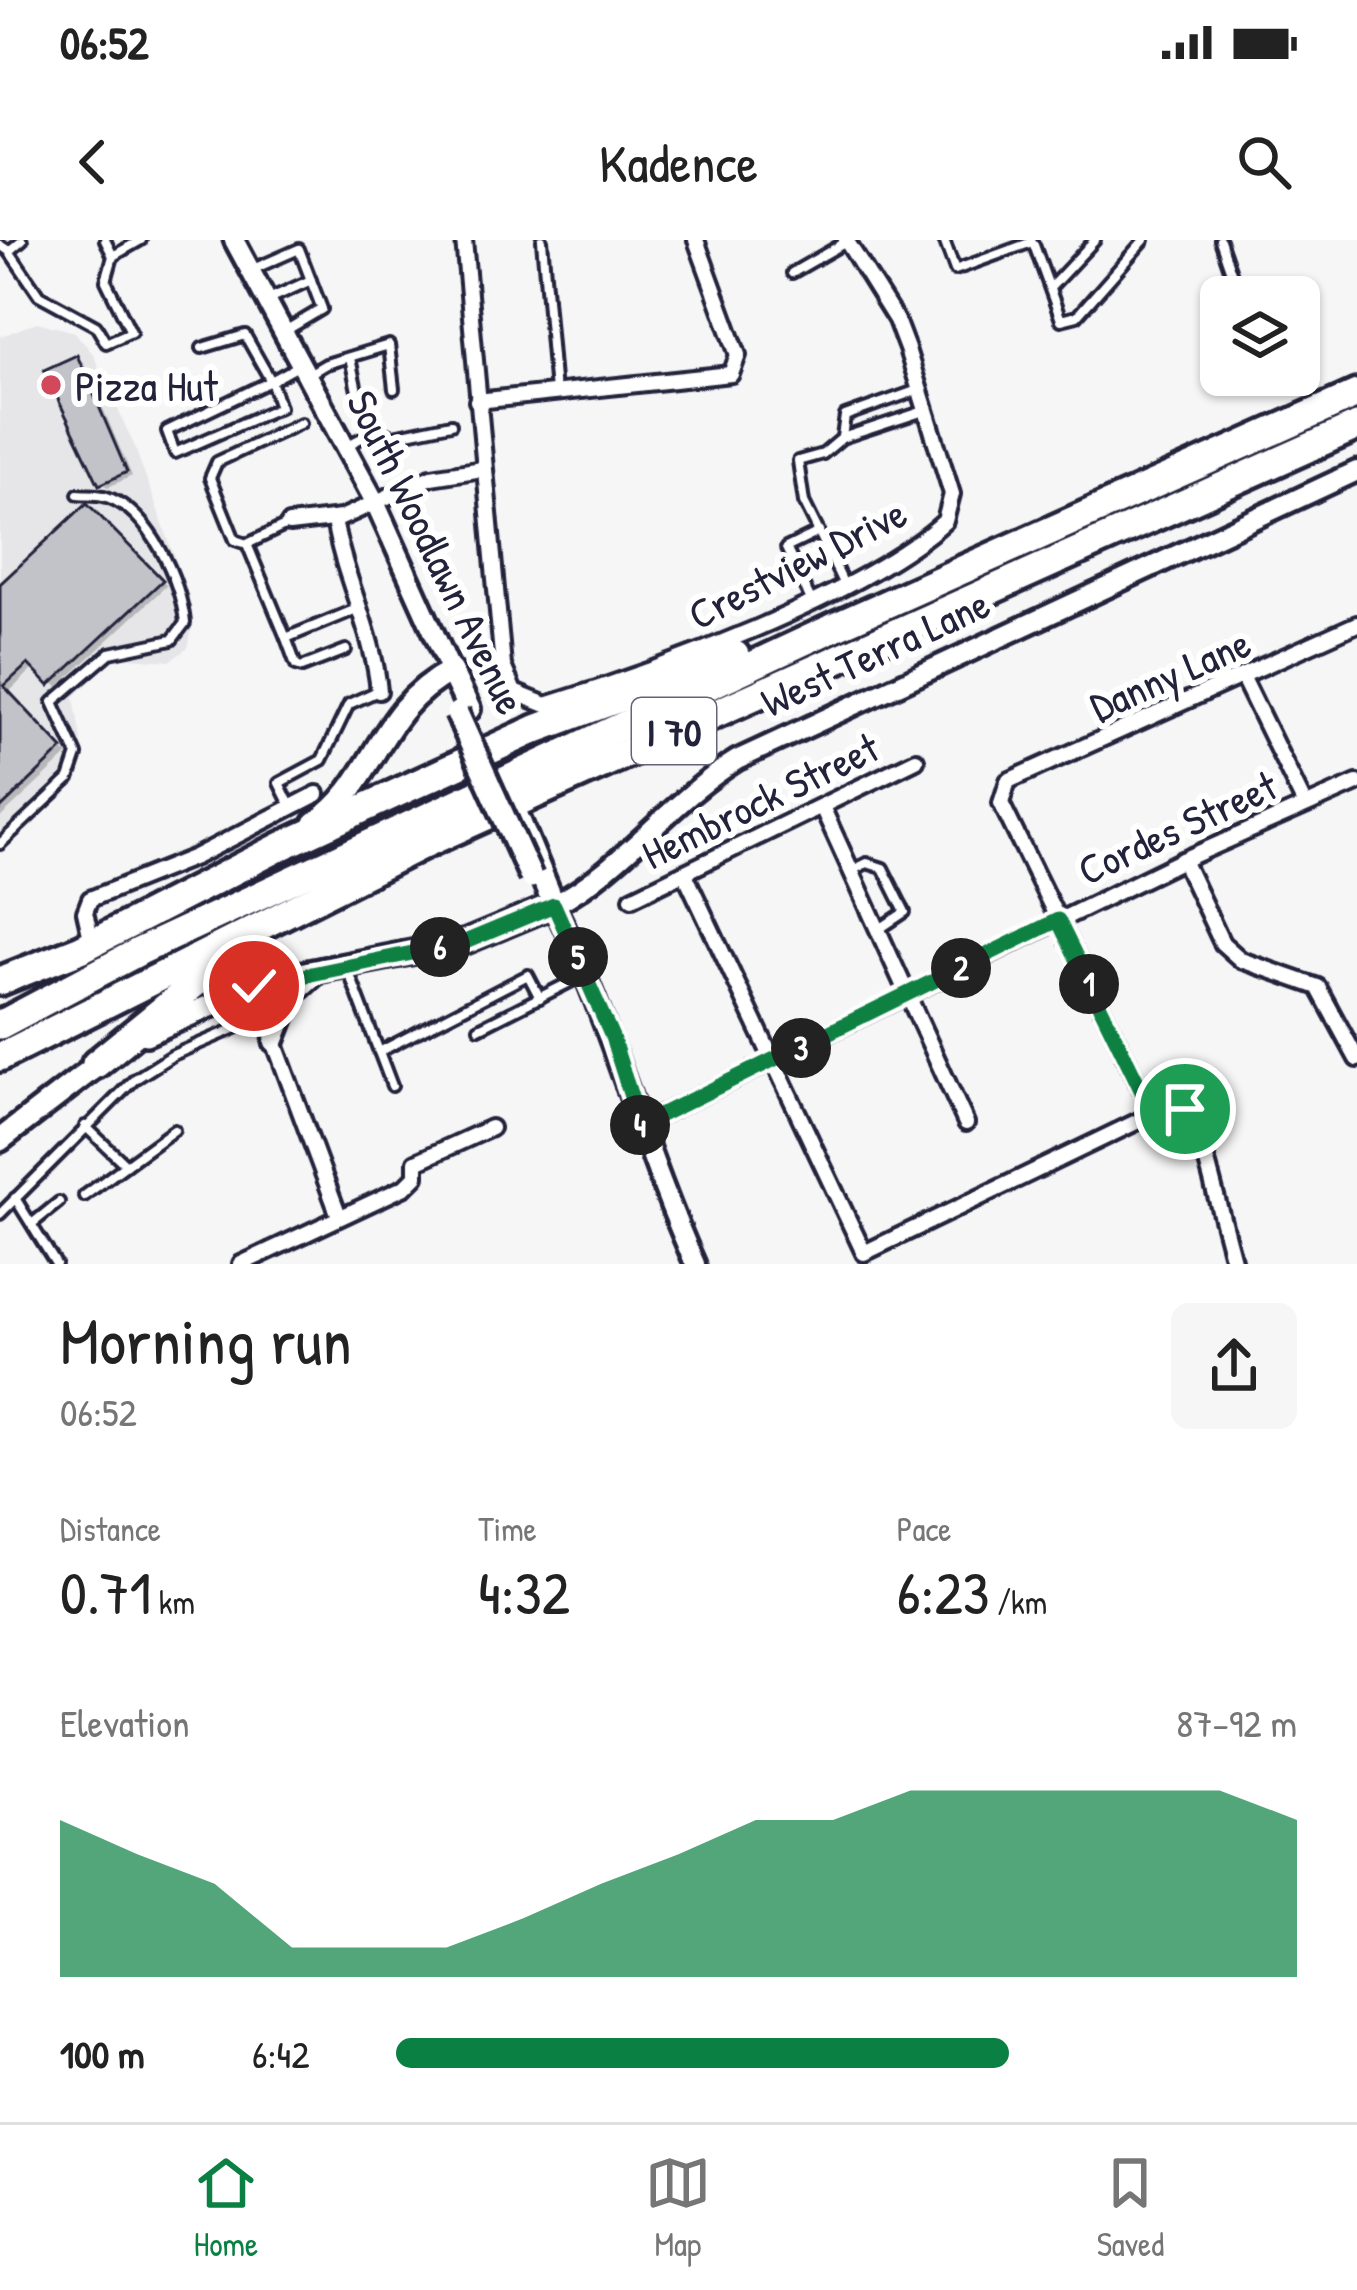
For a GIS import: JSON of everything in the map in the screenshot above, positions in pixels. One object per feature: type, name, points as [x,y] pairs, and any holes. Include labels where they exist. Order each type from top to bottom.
[{"type":"highway","name":"I 70","points":[[0,1025],[140,951],[839,625],[1357,394]]},
{"type":"highway","name":"I 70","points":[[0,1057],[301,902],[1357,426]]},
{"type":"highway","points":[[0,977],[81,949],[282,846],[536,729],[798,629],[839,625]]},
{"type":"highway","points":[[96,1064],[107,1050],[301,902]]},
{"type":"main road","name":"South Woodlawn Avenue","points":[[451,671],[463,711],[554,905]]},
{"type":"main road","points":[[0,977],[328,814],[356,781],[393,716],[451,671]]},
{"type":"main road","points":[[393,716],[431,696],[442,696],[463,711]]},
{"type":"main road","points":[[511,924],[533,902],[537,874]]},
{"type":"main road","name":"West Terra Lane","points":[[0,1140],[96,1064],[147,1033],[254,986],[335,965],[465,942],[554,905]]},
{"type":"street","name":"South Woodlawn Avenue","points":[[234,240],[375,502],[451,671]]},
{"type":"street","points":[[289,524],[334,520],[431,477],[484,469],[464,240]]},
{"type":"street","points":[[477,401],[719,377],[737,369],[739,355],[727,313],[696,240]]},
{"type":"street","name":"Crestview Drive","points":[[484,469],[507,682],[523,698],[546,705],[595,690],[811,600],[929,535],[952,508],[926,410],[896,320],[847,241]]},
{"type":"street","name":"West Terra Lane","points":[[554,905],[615,868],[678,802],[737,760],[1357,471]]},
{"type":"street","points":[[334,520],[340,556],[361,608],[379,691]]},
{"type":"street","name":"Danny Lane","points":[[1058,920],[1001,803],[1008,782],[1357,623]]},
{"type":"street","points":[[1243,678],[1304,803]]},
{"type":"street","name":"Hembrock Street","points":[[632,898],[916,760]]},
{"type":"street","name":"Cordes Street","points":[[640,1125],[1183,860],[1357,783]]},
{"type":"street","points":[[90,934],[85,912],[90,898],[195,857],[317,794]]},
{"type":"street","points":[[823,809],[966,1123]]},
{"type":"street","points":[[1183,860],[1222,943],[1241,960],[1318,987],[1357,1059]]},
{"type":"street","points":[[685,874],[863,1253],[1174,1106],[1195,1116],[1234,1264]]},
{"type":"street","points":[[554,905],[586,975],[695,1264]]},
{"type":"street","points":[[1058,920],[1153,1114]]},
{"type":"street","points":[[274,1042],[292,996],[335,965]]},
{"type":"street","points":[[254,986],[339,1216]]},
{"type":"street","points":[[241,1264],[406,1187],[416,1176],[416,1162],[491,1128]]},
{"type":"lane","points":[[22,240],[4,248],[40,295],[96,326],[106,343],[130,332],[106,281],[113,256],[105,240]]},
{"type":"lane","points":[[113,256],[141,240]]},
{"type":"lane","points":[[542,240],[556,393]]},
{"type":"lane","points":[[944,240],[955,270],[1033,242],[1061,320],[1077,316],[1144,240]]},
{"type":"lane","points":[[1049,288],[1095,240]]},
{"type":"lane","points":[[1220,240],[1232,276]]},
{"type":"lane","points":[[792,273],[847,241]]},
{"type":"lane","points":[[251,271],[299,250],[322,309],[284,332]]},
{"type":"lane","points":[[267,300],[311,280]]},
{"type":"lane","points":[[202,348],[244,335],[271,381],[280,407],[175,453],[167,431],[271,381],[389,345],[394,389]]},
{"type":"lane","points":[[350,358],[357,391],[376,430],[392,436],[451,424]]},
{"type":"lane","points":[[842,438],[845,416],[919,389]]},
{"type":"lane","points":[[843,584],[804,502],[798,461],[823,454],[842,438],[926,410]]},
{"type":"lane","points":[[289,524],[247,544],[235,540],[211,470],[301,423]]},
{"type":"lane","points":[[346,446],[376,430]]},
{"type":"lane","points":[[0,844],[69,779],[77,755],[53,702],[110,653],[172,640],[185,622],[174,572],[137,520],[109,497],[78,494]]},
{"type":"lane","points":[[811,600],[786,548],[819,532]]},
{"type":"lane","points":[[247,544],[296,665],[302,667],[346,650]]},
{"type":"lane","points":[[286,638],[361,608]]},
{"type":"lane","points":[[291,808],[279,783],[322,760],[349,704],[379,691]]},
{"type":"lane","points":[[851,871],[867,863],[883,868],[905,912],[878,930]]},
{"type":"lane","points":[[335,965],[380,1052],[392,1086]]},
{"type":"lane","points":[[380,1052],[528,975],[540,998]]},
{"type":"lane","points":[[479,1028],[586,975]]},
{"type":"lane","points":[[0,1214],[124,1088],[173,1055],[264,1016]]},
{"type":"lane","points":[[86,1126],[126,1165]]},
{"type":"lane","points":[[84,1196],[174,1130]]},
{"type":"lane","points":[[15,1198],[56,1264]]},
{"type":"lane","points":[[34,1223],[59,1202]]},
{"type":"shaded area","points":[[37,322],[75,332],[93,354],[134,445],[189,596],[192,629],[188,648],[170,661],[114,657],[74,697],[83,751],[79,777],[0,854],[0,337]]},
{"type":"building","points":[[77,355],[127,472],[99,485],[44,370]]},
{"type":"building","points":[[87,503],[163,580],[49,686],[28,664],[4,686],[63,749],[0,809],[0,584]]},
{"type":"place","name":"Pizza Hut","points":[[51,385]]},
{"type":"route","points":[[254,986],[290,974],[465,942],[554,905],[612,1037],[640,1125],[1058,920],[1153,1114],[1174,1106],[1185,1109]]}]
